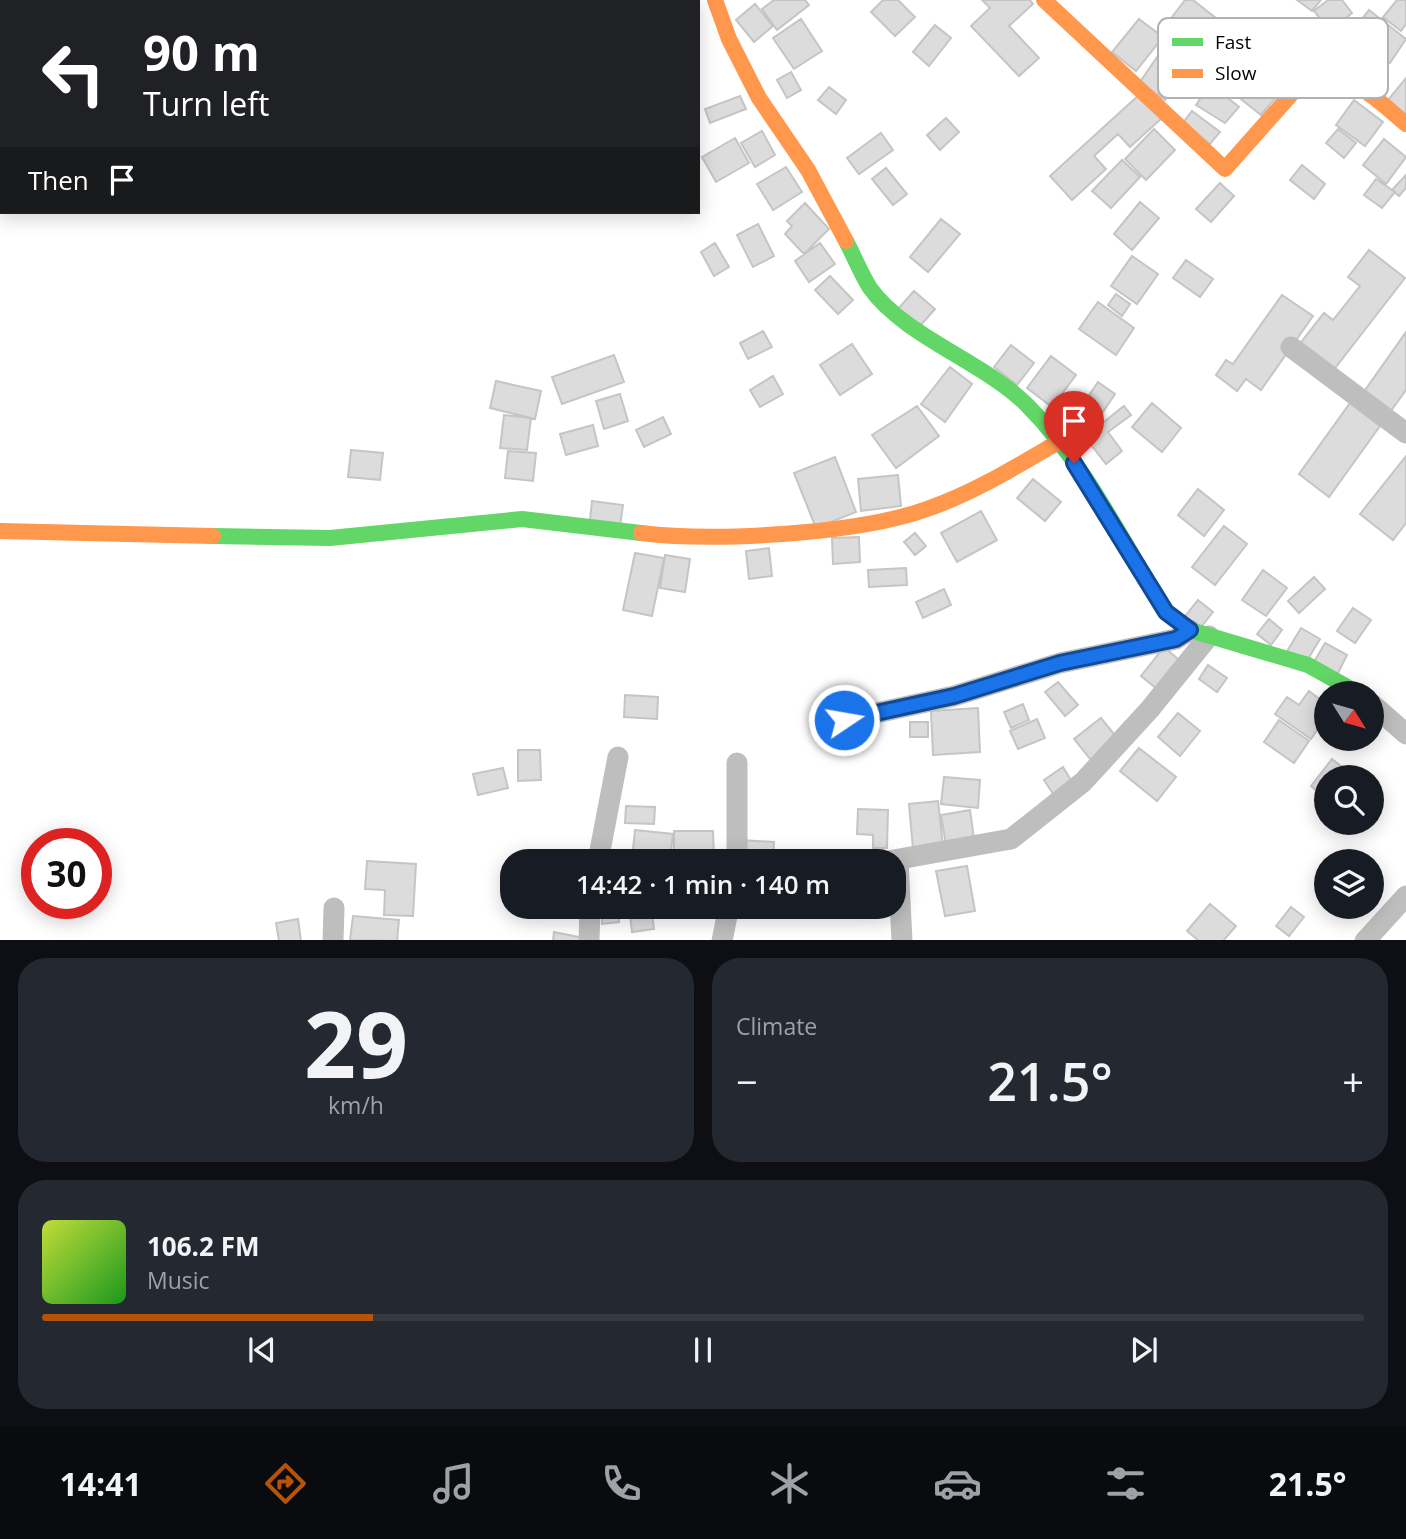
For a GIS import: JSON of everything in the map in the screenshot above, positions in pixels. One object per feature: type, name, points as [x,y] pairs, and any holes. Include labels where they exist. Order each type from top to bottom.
[{"type":"street","points":[[715,0],[729,39],[759,98],[808,170],[871,289],[901,318],[976,366],[1025,403],[1060,441],[1166,612],[1200,633],[1308,664],[1337,681]]},
{"type":"street","points":[[1044,0],[1225,169],[1288,98]]},
{"type":"street","points":[[1369,98],[1406,124]]},
{"type":"street","points":[[1291,347],[1406,433]]},
{"type":"street","points":[[0,531],[330,538],[522,519],[665,536],[761,534],[850,526],[926,510],[992,481],[1060,441]]},
{"type":"street","points":[[844,720],[954,696],[1060,663],[1200,633]]},
{"type":"street","points":[[906,858],[1011,839],[1020,833],[1083,782],[1150,709],[1200,633]]},
{"type":"street","points":[[1384,715],[1406,734]]},
{"type":"street","points":[[600,849],[618,757]]},
{"type":"street","points":[[737,763],[737,849]]},
{"type":"street","points":[[1365,940],[1406,896]]},
{"type":"street","points":[[333,940],[334,908]]},
{"type":"street","points":[[589,940],[590,919]]},
{"type":"street","points":[[722,940],[726,919]]},
{"type":"street","points":[[900,919],[902,940]]},
{"type":"building","points":[[774,0],[805,0],[809,5],[777,30],[762,9]]},
{"type":"building","points":[[883,0],[898,0],[915,17],[895,36],[871,12]]},
{"type":"building","points":[[982,0],[1030,0],[1033,4],[1009,26],[1039,58],[1019,76],[971,26],[990,8]]},
{"type":"building","points":[[1185,0],[1193,0],[1216,18],[1173,18]]},
{"type":"building","points":[[1297,0],[1321,0],[1312,11]]},
{"type":"building","points":[[1328,0],[1342,0],[1352,13],[1346,18],[1320,18],[1314,11]]},
{"type":"building","points":[[1397,0],[1406,0],[1406,24],[1401,31],[1388,18],[1383,17]]},
{"type":"building","points":[[755,4],[773,26],[754,42],[736,20]]},
{"type":"building","points":[[1369,10],[1379,18],[1363,18]]},
{"type":"building","points":[[801,19],[822,51],[794,69],[773,38]]},
{"type":"building","points":[[1139,19],[1158,33],[1158,43],[1136,71],[1112,52]]},
{"type":"building","points":[[935,25],[951,38],[929,66],[913,52]]},
{"type":"building","points":[[1388,25],[1406,39],[1390,63],[1388,61]]},
{"type":"building","points":[[1158,56],[1158,95],[1140,82]]},
{"type":"building","points":[[791,72],[801,90],[787,98],[777,80]]},
{"type":"building","points":[[1406,78],[1406,124],[1384,105]]},
{"type":"building","points":[[829,87],[846,100],[836,114],[818,100]]},
{"type":"building","points":[[1140,94],[1162,118],[1130,147],[1118,134],[1094,156],[1106,169],[1072,200],[1050,176]]},
{"type":"building","points":[[740,96],[746,109],[710,123],[705,109]]},
{"type":"building","points":[[1201,98],[1228,98],[1239,107],[1225,123],[1196,105]]},
{"type":"building","points":[[1240,98],[1275,98],[1261,115]]},
{"type":"building","points":[[1354,100],[1383,122],[1365,146],[1336,125]]},
{"type":"building","points":[[1192,111],[1220,132],[1210,144],[1182,124]]},
{"type":"building","points":[[946,118],[959,132],[940,150],[927,135]]},
{"type":"building","points":[[1154,129],[1175,150],[1146,180],[1125,159]]},
{"type":"building","points":[[1338,129],[1356,143],[1344,158],[1326,143]]},
{"type":"building","points":[[762,131],[775,155],[755,167],[741,143]]},
{"type":"building","points":[[881,133],[893,150],[859,174],[847,158]]},
{"type":"building","points":[[735,138],[749,163],[716,182],[702,157]]},
{"type":"building","points":[[1384,139],[1406,157],[1386,184],[1363,165]]},
{"type":"building","points":[[1122,160],[1140,177],[1111,208],[1092,191]]},
{"type":"building","points":[[1302,165],[1325,184],[1314,199],[1290,180]]},
{"type":"building","points":[[786,167],[802,192],[773,210],[757,184]]},
{"type":"building","points":[[886,168],[907,194],[893,205],[872,179]]},
{"type":"building","points":[[1406,175],[1406,188],[1399,196],[1392,190]]},
{"type":"building","points":[[1376,179],[1395,192],[1382,208],[1364,195]]},
{"type":"building","points":[[1220,183],[1234,196],[1211,222],[1196,209]]},
{"type":"building","points":[[1140,202],[1159,218],[1132,250],[1114,234]]},
{"type":"building","points":[[805,203],[829,229],[804,254],[785,234],[792,226],[787,221]]},
{"type":"building","points":[[941,219],[960,234],[928,272],[910,257]]},
{"type":"building","points":[[758,224],[774,256],[753,267],[737,235]]},
{"type":"building","points":[[715,243],[729,267],[714,276],[701,252]]},
{"type":"building","points":[[820,243],[835,264],[809,282],[795,261]]},
{"type":"building","points":[[1369,250],[1405,278],[1332,372],[1298,346],[1324,313],[1333,320],[1360,286],[1348,277]]},
{"type":"building","points":[[1132,256],[1158,274],[1137,304],[1111,286]]},
{"type":"building","points":[[1186,260],[1213,279],[1200,297],[1173,278]]},
{"type":"building","points":[[830,276],[853,300],[838,314],[815,290]]},
{"type":"building","points":[[914,291],[935,309],[919,327],[898,309]]},
{"type":"building","points":[[1116,294],[1130,304],[1122,316],[1108,305]]},
{"type":"building","points":[[1282,295],[1313,316],[1261,390],[1246,379],[1237,391],[1216,375],[1226,360],[1233,364]]},
{"type":"building","points":[[1098,302],[1134,328],[1116,355],[1079,329]]},
{"type":"building","points":[[763,331],[772,347],[748,359],[740,343]]},
{"type":"building","points":[[1406,332],[1406,390],[1390,412],[1363,393]]},
{"type":"building","points":[[852,344],[872,374],[840,395],[820,365]]},
{"type":"building","points":[[1011,345],[1034,363],[1017,385],[994,367]]},
{"type":"building","points":[[614,355],[624,382],[562,404],[552,377]]},
{"type":"building","points":[[1051,356],[1076,375],[1052,407],[1027,388]]},
{"type":"building","points":[[950,367],[972,384],[945,422],[921,404]]},
{"type":"building","points":[[773,376],[783,394],[760,407],[750,390]]},
{"type":"building","points":[[496,381],[541,391],[535,419],[490,408]]},
{"type":"building","points":[[1098,382],[1115,394],[1092,428],[1075,416]]},
{"type":"building","points":[[620,394],[628,421],[604,429],[596,401]]},
{"type":"building","points":[[1152,403],[1181,428],[1162,452],[1132,427]]},
{"type":"building","points":[[1350,403],[1380,426],[1329,497],[1299,474]]},
{"type":"building","points":[[917,406],[939,436],[896,468],[872,435]]},
{"type":"building","points":[[1124,406],[1131,415],[1108,432],[1122,451],[1106,464],[1085,437]]},
{"type":"building","points":[[504,415],[531,418],[527,450],[500,448]]},
{"type":"building","points":[[663,417],[671,434],[644,447],[636,430]]},
{"type":"building","points":[[593,425],[598,446],[566,455],[560,434]]},
{"type":"building","points":[[351,450],[383,453],[380,480],[348,477]]},
{"type":"building","points":[[508,451],[536,453],[533,481],[505,478]]},
{"type":"building","points":[[1406,456],[1406,523],[1393,540],[1360,514]]},
{"type":"building","points":[[835,457],[856,512],[816,528],[794,473]]},
{"type":"building","points":[[898,475],[901,506],[861,511],[858,479]]},
{"type":"building","points":[[1033,479],[1061,502],[1045,521],[1017,498]]},
{"type":"building","points":[[1198,489],[1224,510],[1204,536],[1178,515]]},
{"type":"building","points":[[592,501],[623,505],[619,533],[589,529]]},
{"type":"building","points":[[981,511],[997,540],[957,562],[941,533]]},
{"type":"building","points":[[1224,526],[1247,544],[1215,585],[1192,567]]},
{"type":"building","points":[[915,533],[926,546],[915,555],[904,542]]},
{"type":"building","points":[[859,537],[860,562],[833,564],[832,538]]},
{"type":"building","points":[[769,548],[772,576],[749,579],[746,551]]},
{"type":"building","points":[[635,553],[664,558],[652,616],[623,610]]},
{"type":"building","points":[[665,555],[690,559],[685,592],[660,588]]},
{"type":"building","points":[[906,568],[907,585],[869,587],[868,570]]},
{"type":"building","points":[[1263,570],[1287,588],[1266,616],[1242,600]]},
{"type":"building","points":[[1314,577],[1325,589],[1299,613],[1288,601]]},
{"type":"building","points":[[944,589],[951,605],[923,618],[916,602]]},
{"type":"building","points":[[1198,600],[1213,612],[1194,636],[1179,624]]},
{"type":"building","points":[[1353,608],[1371,620],[1355,643],[1337,631]]},
{"type":"building","points":[[1269,619],[1282,630],[1271,645],[1257,634]]},
{"type":"building","points":[[1301,628],[1320,639],[1305,664],[1286,653]]},
{"type":"building","points":[[1325,643],[1347,655],[1337,675],[1314,662]]},
{"type":"building","points":[[1164,647],[1185,665],[1162,693],[1141,676]]},
{"type":"building","points":[[1208,665],[1227,678],[1217,692],[1199,679]]},
{"type":"building","points":[[1058,682],[1078,705],[1065,716],[1045,692]]},
{"type":"building","points":[[1309,691],[1314,695],[1314,735],[1311,739],[1275,714],[1287,697],[1299,705]]},
{"type":"building","points":[[625,695],[658,697],[657,719],[624,717]]},
{"type":"building","points":[[1023,704],[1029,720],[1011,728],[1004,712]]},
{"type":"building","points":[[978,708],[980,752],[933,755],[931,711]]},
{"type":"building","points":[[1178,713],[1200,731],[1180,756],[1158,737]]},
{"type":"building","points":[[1101,718],[1122,744],[1095,765],[1074,739]]},
{"type":"building","points":[[1037,719],[1045,738],[1018,749],[1010,731]]},
{"type":"building","points":[[1279,720],[1309,741],[1294,763],[1264,742]]},
{"type":"building","points":[[910,722],[928,722],[928,737],[910,737]]},
{"type":"building","points":[[1139,748],[1176,777],[1157,801],[1120,771]]},
{"type":"building","points":[[518,750],[540,750],[541,780],[518,781]]},
{"type":"building","points":[[1332,759],[1340,765],[1327,765]]},
{"type":"building","points":[[1063,767],[1074,785],[1055,797],[1044,780]]},
{"type":"building","points":[[503,768],[508,788],[478,795],[473,774]]},
{"type":"building","points":[[944,777],[980,780],[978,808],[941,804]]},
{"type":"building","points":[[938,801],[943,846],[913,849],[909,804]]},
{"type":"building","points":[[626,806],[655,807],[654,824],[625,823]]},
{"type":"building","points":[[858,809],[888,810],[887,848],[873,848],[873,835],[857,834]]},
{"type":"building","points":[[970,810],[975,846],[947,851],[941,815]]},
{"type":"building","points":[[635,830],[673,834],[671,849],[633,849]]},
{"type":"building","points":[[674,831],[713,831],[714,849],[674,849]]},
{"type":"building","points":[[740,840],[774,842],[774,849],[740,849]]},
{"type":"building","points":[[367,861],[416,864],[413,916],[384,915],[385,890],[365,889]]},
{"type":"building","points":[[967,866],[975,911],[945,916],[936,871]]},
{"type":"building","points":[[1210,904],[1236,926],[1224,940],[1198,940],[1187,931]]},
{"type":"building","points":[[1291,907],[1304,917],[1289,936],[1276,926]]},
{"type":"building","points":[[353,916],[399,920],[397,940],[350,940]]},
{"type":"building","points":[[298,919],[301,940],[279,940],[276,923]]},
{"type":"building","points":[[602,919],[619,919],[619,922],[602,924]]},
{"type":"building","points":[[630,919],[653,919],[654,929],[632,932]]},
{"type":"building","points":[[554,932],[589,939],[589,940],[553,940]]},
{"type":"traffic: fast","points":[[846,241],[870,288],[885,305],[923,335],[1009,390],[1048,428],[1102,504],[1166,612],[1190,630],[1308,665],[1337,681]]},
{"type":"traffic: fast","points":[[213,536],[330,538],[522,519],[641,533]]},
{"type":"traffic: slow","points":[[715,0],[729,39],[759,98],[808,170],[846,241]]},
{"type":"traffic: slow","points":[[1044,0],[1225,169],[1288,98]]},
{"type":"traffic: slow","points":[[1374,98],[1406,124]]},
{"type":"traffic: slow","points":[[641,533],[707,537],[786,534],[864,525],[898,518],[962,495],[1060,441]]},
{"type":"traffic: slow","points":[[0,531],[213,536]]},
{"type":"route","points":[[844,720],[954,696],[1020,678],[1060,663],[1176,639],[1190,630],[1166,612],[1074,463]]}]
